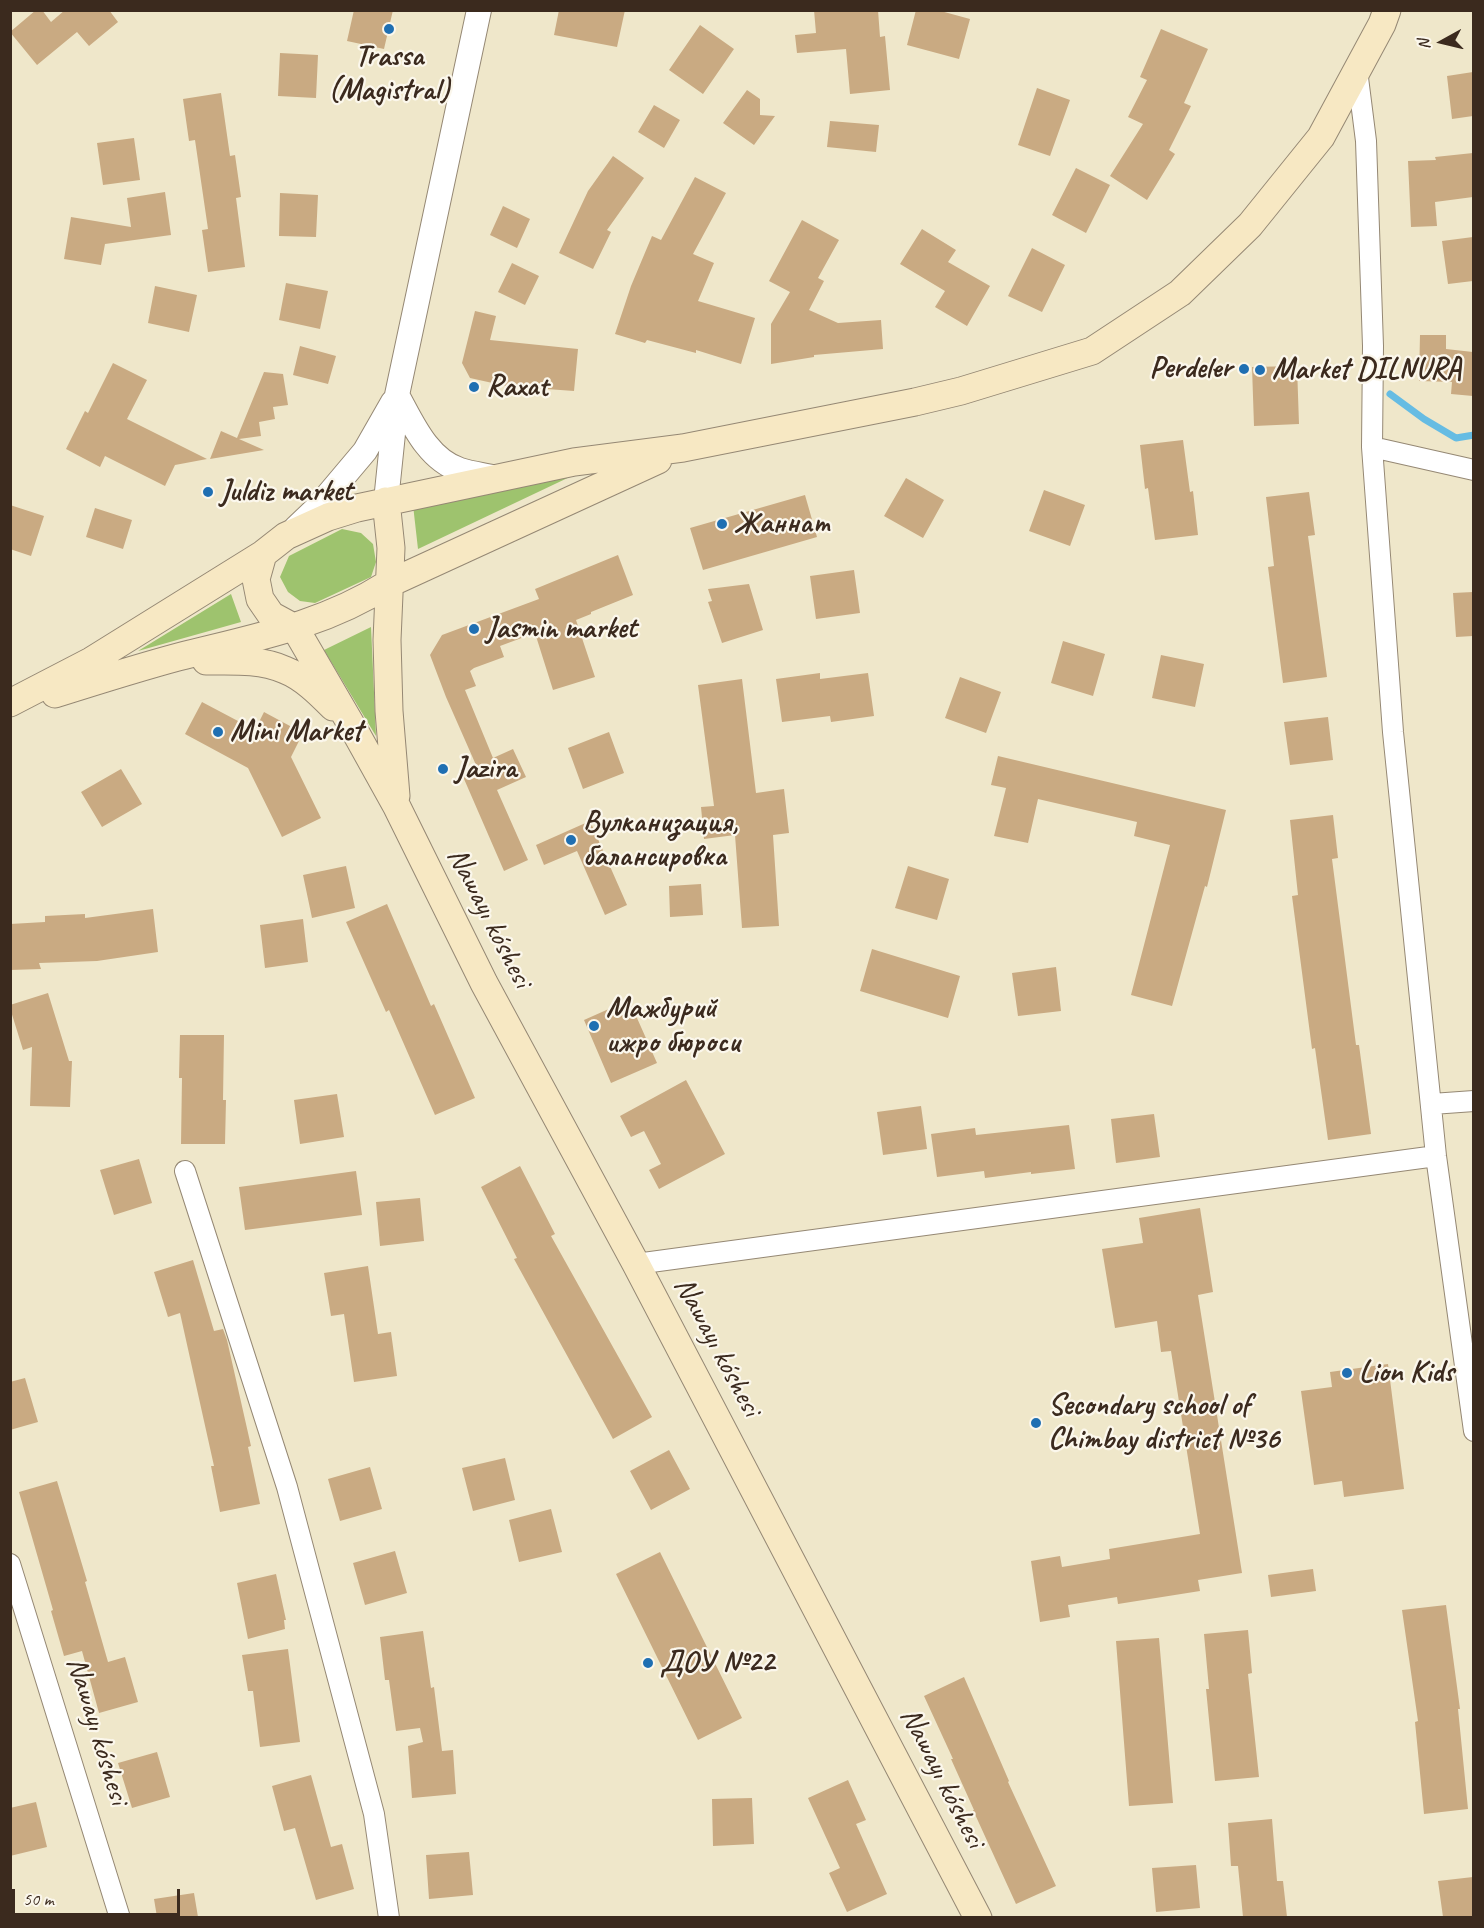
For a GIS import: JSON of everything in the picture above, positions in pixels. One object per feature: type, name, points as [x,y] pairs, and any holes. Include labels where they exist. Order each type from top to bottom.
[{"type":"main road","points":[[10,705],[91,661],[263,554],[286,536],[328,517],[386,501],[574,462],[683,448],[949,394],[1092,351],[1180,293],[1250,225],[1321,137],[1382,24],[1387,10]]},
{"type":"main road","points":[[10,705],[165,661],[295,628],[326,617],[362,601],[388,584],[683,448]]},
{"type":"main road","points":[[386,501],[391,548],[387,640],[389,711],[397,807]]},
{"type":"main road","points":[[263,554],[256,579],[260,599],[271,615],[295,628],[352,726]]},
{"type":"main road","points":[[165,661],[249,661],[285,670],[315,689],[352,726]]},
{"type":"main road","name":"Nawayı kóshesi","points":[[352,726],[397,807],[484,983],[636,1264],[978,1917]]},
{"type":"street","points":[[386,501],[397,395],[479,10]]},
{"type":"street","points":[[1357,70],[1366,153],[1373,346],[1371,447],[1393,732],[1436,1156],[1473,1431]]},
{"type":"street","points":[[397,395],[419,435],[437,457],[458,470],[498,478]]},
{"type":"street","points":[[286,536],[317,508],[365,451],[397,395]]},
{"type":"street","points":[[1371,447],[1473,470]]},
{"type":"street","points":[[1432,1104],[1473,1101]]},
{"type":"street","points":[[636,1264],[1436,1156]]},
{"type":"street","points":[[185,1171],[287,1487],[374,1814],[389,1917]]},
{"type":"street","name":"Nawayı kóshesi","points":[[10,1564],[120,1917]]},
{"type":"green space","points":[[576,474],[418,549],[413,505]]},
{"type":"green space","points":[[342,529],[361,533],[373,544],[376,562],[371,577],[315,603],[300,601],[288,592],[280,577],[289,556]]},
{"type":"green space","points":[[231,594],[241,622],[138,651]]},
{"type":"green space","points":[[371,627],[376,736],[324,650]]},
{"type":"building","points":[[36,10],[42,10],[51,22],[65,10],[109,10],[118,22],[89,46],[77,32],[37,65],[10,32]]},
{"type":"building","points":[[354,10],[393,10],[384,49],[347,41]]},
{"type":"building","points":[[559,10],[625,10],[617,47],[554,35]]},
{"type":"building","points":[[814,10],[878,10],[880,37],[885,36],[890,90],[850,94],[846,49],[797,53],[795,35],[816,33]]},
{"type":"building","points":[[916,10],[937,10],[970,19],[959,59],[907,45]]},
{"type":"building","points":[[700,25],[734,49],[703,94],[669,70]]},
{"type":"building","points":[[1161,29],[1208,49],[1184,103],[1191,106],[1169,150],[1175,154],[1147,200],[1110,176],[1143,124],[1128,117],[1147,80],[1140,77]]},
{"type":"building","points":[[280,53],[318,55],[316,98],[278,96]]},
{"type":"building","points":[[1473,72],[1473,116],[1452,119],[1447,76]]},
{"type":"building","points":[[1037,88],[1070,100],[1050,156],[1018,145]]},
{"type":"building","points":[[747,90],[760,99],[760,115],[775,116],[754,145],[723,123]]},
{"type":"building","points":[[221,93],[230,156],[235,155],[241,197],[236,198],[245,267],[208,272],[202,230],[208,229],[195,140],[189,141],[183,99]]},
{"type":"building","points":[[654,105],[680,120],[664,148],[638,132]]},
{"type":"building","points":[[830,121],[879,125],[876,152],[827,147]]},
{"type":"building","points":[[134,138],[140,180],[103,185],[97,143]]},
{"type":"building","points":[[1473,153],[1473,197],[1435,202],[1437,226],[1411,227],[1408,161],[1436,160],[1435,157]]},
{"type":"building","points":[[613,156],[644,178],[607,230],[611,232],[593,269],[559,253],[588,191]]},
{"type":"building","points":[[1076,168],[1110,185],[1086,233],[1052,215]]},
{"type":"building","points":[[695,177],[726,193],[693,254],[714,263],[698,301],[755,318],[741,364],[696,350],[696,353],[647,340],[645,343],[615,334],[631,286],[652,236],[661,240]]},
{"type":"building","points":[[165,192],[171,235],[105,244],[101,265],[64,259],[71,217],[131,227],[127,198]]},
{"type":"building","points":[[280,193],[318,195],[316,237],[279,236]]},
{"type":"building","points":[[503,206],[530,219],[517,248],[490,235]]},
{"type":"building","points":[[802,220],[839,240],[818,278],[824,281],[809,310],[838,323],[881,320],[883,349],[814,355],[814,357],[771,364],[771,324],[790,292],[769,281]]},
{"type":"building","points":[[922,229],[956,250],[948,262],[990,286],[967,326],[935,307],[945,291],[900,264]]},
{"type":"building","points":[[1473,237],[1473,281],[1448,284],[1442,241]]},
{"type":"building","points":[[1032,248],[1065,265],[1042,312],[1008,296]]},
{"type":"building","points":[[512,263],[539,276],[525,305],[498,292]]},
{"type":"building","points":[[286,283],[328,291],[320,329],[279,320]]},
{"type":"building","points":[[155,286],[197,295],[189,332],[148,323]]},
{"type":"building","points":[[475,311],[496,316],[490,340],[578,349],[574,391],[506,386],[470,378],[462,363]]},
{"type":"building","points":[[1420,335],[1446,335],[1446,349],[1473,352],[1473,396],[1451,394],[1452,382],[1419,381]]},
{"type":"building","points":[[300,346],[336,356],[328,384],[293,375]]},
{"type":"building","points":[[113,363],[147,380],[127,419],[207,459],[175,465],[165,486],[105,456],[100,467],[66,449],[85,411],[88,413]]},
{"type":"building","points":[[1297,366],[1299,424],[1254,426],[1252,367]]},
{"type":"building","points":[[264,372],[283,374],[288,405],[273,407],[275,419],[259,422],[261,436],[239,439],[264,450],[210,459],[221,431],[237,438]]},
{"type":"building","points":[[1183,440],[1190,492],[1193,491],[1198,535],[1155,540],[1148,488],[1145,489],[1140,445]]},
{"type":"building","points":[[906,478],[944,500],[923,538],[884,516]]},
{"type":"building","points":[[1044,490],[1085,505],[1070,546],[1029,531]]},
{"type":"building","points":[[1309,492],[1315,535],[1308,536],[1327,677],[1283,683],[1268,567],[1274,566],[1266,497]]},
{"type":"building","points":[[805,495],[817,537],[703,570],[690,528]]},
{"type":"building","points":[[10,505],[44,516],[31,556],[10,549]]},
{"type":"building","points":[[95,508],[132,520],[123,549],[86,537]]},
{"type":"building","points":[[618,555],[633,595],[576,620],[595,677],[553,690],[535,633],[500,646],[504,657],[470,671],[476,686],[465,690],[493,758],[513,749],[526,777],[497,790],[528,860],[504,871],[461,772],[476,765],[430,655],[442,635],[539,599],[535,589]]},
{"type":"building","points":[[854,570],[860,613],[816,619],[810,576]]},
{"type":"building","points":[[749,584],[763,630],[722,643],[708,602],[712,601],[708,589]]},
{"type":"building","points":[[1473,592],[1473,636],[1456,637],[1453,593]]},
{"type":"building","points":[[1063,641],[1105,654],[1093,696],[1051,683]]},
{"type":"building","points":[[1161,655],[1204,664],[1195,707],[1152,698]]},
{"type":"building","points":[[820,673],[820,679],[868,673],[874,716],[831,722],[830,716],[782,722],[776,679]]},
{"type":"building","points":[[960,677],[1001,692],[986,733],[945,718]]},
{"type":"building","points":[[742,679],[756,793],[784,789],[789,833],[773,835],[779,926],[742,928],[735,835],[704,839],[701,807],[714,806],[698,685]]},
{"type":"building","points":[[202,702],[255,730],[264,712],[303,733],[291,757],[321,818],[282,837],[248,768],[185,734]]},
{"type":"building","points":[[1328,717],[1333,760],[1290,765],[1284,722]]},
{"type":"building","points":[[609,732],[624,773],[583,789],[568,748]]},
{"type":"building","points":[[998,756],[1226,810],[1207,887],[1205,886],[1172,1006],[1131,995],[1170,845],[1134,836],[1137,822],[1038,799],[1028,843],[994,836],[1006,788],[991,785]]},
{"type":"building","points":[[121,769],[142,804],[102,827],[81,792]]},
{"type":"building","points":[[1333,815],[1338,858],[1332,859],[1356,1045],[1359,1045],[1371,1134],[1328,1140],[1315,1048],[1312,1049],[1292,896],[1298,895],[1290,820]]},
{"type":"building","points":[[590,821],[627,905],[605,915],[577,851],[544,865],[536,845]]},
{"type":"building","points":[[346,866],[355,908],[312,918],[303,875]]},
{"type":"building","points":[[908,866],[949,879],[937,920],[895,908]]},
{"type":"building","points":[[701,884],[703,915],[670,917],[669,886]]},
{"type":"building","points":[[387,904],[431,1006],[434,1004],[475,1098],[435,1115],[389,1010],[386,1012],[346,922]]},
{"type":"building","points":[[153,909],[158,952],[97,961],[39,963],[41,969],[10,970],[10,924],[45,922],[45,916],[85,914],[85,918]]},
{"type":"building","points":[[303,919],[308,962],[265,968],[260,925]]},
{"type":"building","points":[[872,949],[960,976],[948,1018],[860,991]]},
{"type":"building","points":[[1056,967],[1061,1011],[1018,1016],[1012,973]]},
{"type":"building","points":[[48,993],[69,1061],[72,1061],[70,1107],[30,1106],[32,1047],[23,1050],[10,1008],[10,1005]]},
{"type":"building","points":[[629,1000],[657,1063],[611,1083],[584,1020]]},
{"type":"building","points":[[180,1035],[224,1035],[225,1144],[181,1144]]},
{"type":"building","points":[[686,1080],[725,1154],[659,1189],[649,1170],[661,1164],[644,1131],[631,1137],[620,1116]]},
{"type":"building","points":[[337,1094],[344,1137],[300,1144],[294,1100]]},
{"type":"building","points":[[921,1106],[927,1149],[883,1155],[877,1112]]},
{"type":"building","points":[[1154,1114],[1160,1157],[1116,1163],[1111,1119]]},
{"type":"building","points":[[1069,1125],[1075,1169],[985,1178],[984,1171],[937,1177],[931,1134],[975,1128],[976,1135]]},
{"type":"building","points":[[139,1159],[152,1203],[114,1215],[100,1170]]},
{"type":"building","points":[[520,1166],[555,1234],[551,1236],[652,1417],[613,1439],[514,1259],[517,1258],[481,1187]]},
{"type":"building","points":[[356,1171],[362,1215],[245,1230],[239,1187]]},
{"type":"building","points":[[420,1198],[424,1241],[380,1246],[376,1202]]},
{"type":"building","points":[[1200,1208],[1213,1292],[1198,1295],[1242,1573],[1198,1580],[1200,1591],[1118,1604],[1117,1597],[1068,1605],[1070,1617],[1040,1622],[1031,1561],[1060,1556],[1062,1567],[1110,1559],[1109,1549],[1200,1534],[1171,1351],[1161,1352],[1157,1321],[1115,1328],[1102,1249],[1143,1243],[1139,1218]]},
{"type":"building","points":[[193,1260],[214,1331],[223,1329],[227,1340],[251,1446],[248,1447],[260,1504],[220,1512],[211,1466],[214,1466],[180,1313],[168,1317],[154,1272]]},
{"type":"building","points":[[368,1266],[378,1334],[391,1332],[397,1376],[354,1382],[344,1314],[331,1316],[324,1273]]},
{"type":"building","points":[[1388,1364],[1404,1489],[1344,1497],[1342,1481],[1314,1485],[1301,1391],[1332,1387],[1330,1372]]},
{"type":"building","points":[[25,1378],[38,1422],[10,1430],[10,1382]]},
{"type":"building","points":[[669,1450],[690,1489],[651,1510],[630,1471]]},
{"type":"building","points":[[505,1458],[515,1500],[473,1511],[462,1468]]},
{"type":"building","points":[[370,1467],[382,1509],[340,1521],[328,1479]]},
{"type":"building","points":[[57,1481],[108,1662],[125,1657],[138,1702],[99,1713],[82,1651],[64,1656],[19,1492]]},
{"type":"building","points":[[551,1509],[562,1552],[519,1562],[509,1520]]},
{"type":"building","points":[[395,1551],[407,1593],[365,1605],[353,1563]]},
{"type":"building","points":[[660,1552],[742,1718],[698,1740],[616,1574]]},
{"type":"building","points":[[1313,1569],[1316,1591],[1271,1597],[1268,1575]]},
{"type":"building","points":[[276,1574],[286,1620],[284,1620],[285,1629],[248,1639],[237,1583]]},
{"type":"building","points":[[1446,1605],[1460,1709],[1458,1709],[1468,1809],[1424,1814],[1415,1722],[1418,1721],[1402,1610]]},
{"type":"building","points":[[1248,1630],[1252,1673],[1248,1674],[1259,1777],[1215,1781],[1206,1689],[1209,1689],[1204,1634]]},
{"type":"building","points":[[423,1631],[431,1688],[434,1687],[442,1751],[453,1750],[456,1794],[412,1798],[408,1746],[423,1742],[420,1728],[396,1731],[389,1680],[385,1680],[380,1637]]},
{"type":"building","points":[[1159,1638],[1173,1803],[1129,1806],[1116,1641]]},
{"type":"building","points":[[288,1649],[300,1742],[260,1747],[253,1691],[248,1691],[242,1655]]},
{"type":"building","points":[[964,1677],[1008,1782],[1056,1886],[1016,1904],[924,1696]]},
{"type":"building","points":[[157,1752],[170,1797],[132,1808],[118,1763]]},
{"type":"building","points":[[311,1775],[331,1847],[342,1844],[354,1889],[316,1900],[295,1828],[284,1831],[272,1786]]},
{"type":"building","points":[[848,1780],[866,1820],[856,1824],[887,1894],[847,1912],[829,1873],[840,1868],[808,1798]]},
{"type":"building","points":[[752,1798],[754,1844],[713,1846],[712,1799]]},
{"type":"building","points":[[36,1802],[47,1847],[10,1856],[10,1808]]},
{"type":"building","points":[[1272,1819],[1277,1881],[1283,1881],[1287,1917],[1243,1917],[1238,1866],[1231,1866],[1228,1823]]},
{"type":"building","points":[[469,1852],[473,1895],[429,1899],[426,1855]]},
{"type":"building","points":[[1196,1865],[1200,1908],[1156,1912],[1152,1868]]},
{"type":"building","points":[[1473,1877],[1473,1917],[1443,1917],[1438,1881]]},
{"type":"building","points":[[194,1893],[198,1917],[157,1917],[154,1899]]},
{"type":"waterway","points":[[1390,394],[1424,419],[1456,438],[1474,435]]},
{"type":"place","name":"Trassa (Magistral)","points":[[389,29]]},
{"type":"place","name":"Perdeler","points":[[1244,369]]},
{"type":"place","name":"Market DILNURA","points":[[1260,370]]},
{"type":"place","name":"Raxat","points":[[474,387]]},
{"type":"place","name":"Juldiz market","points":[[208,492]]},
{"type":"place","name":"Жаннат","points":[[722,524]]},
{"type":"place","name":"Jasmin market","points":[[474,629]]},
{"type":"place","name":"Mini Market","points":[[218,732]]},
{"type":"place","name":"Jazira","points":[[443,769]]},
{"type":"place","name":"Вулканизация, балансировка","points":[[571,840]]},
{"type":"place","name":"Мажбурий ижро бюроси","points":[[594,1026]]},
{"type":"place","name":"Lion Kids","points":[[1347,1373]]},
{"type":"place","name":"Secondary school of Chimbay district №36","points":[[1036,1423]]},
{"type":"place","name":"ДОУ №22","points":[[648,1663]]}]
